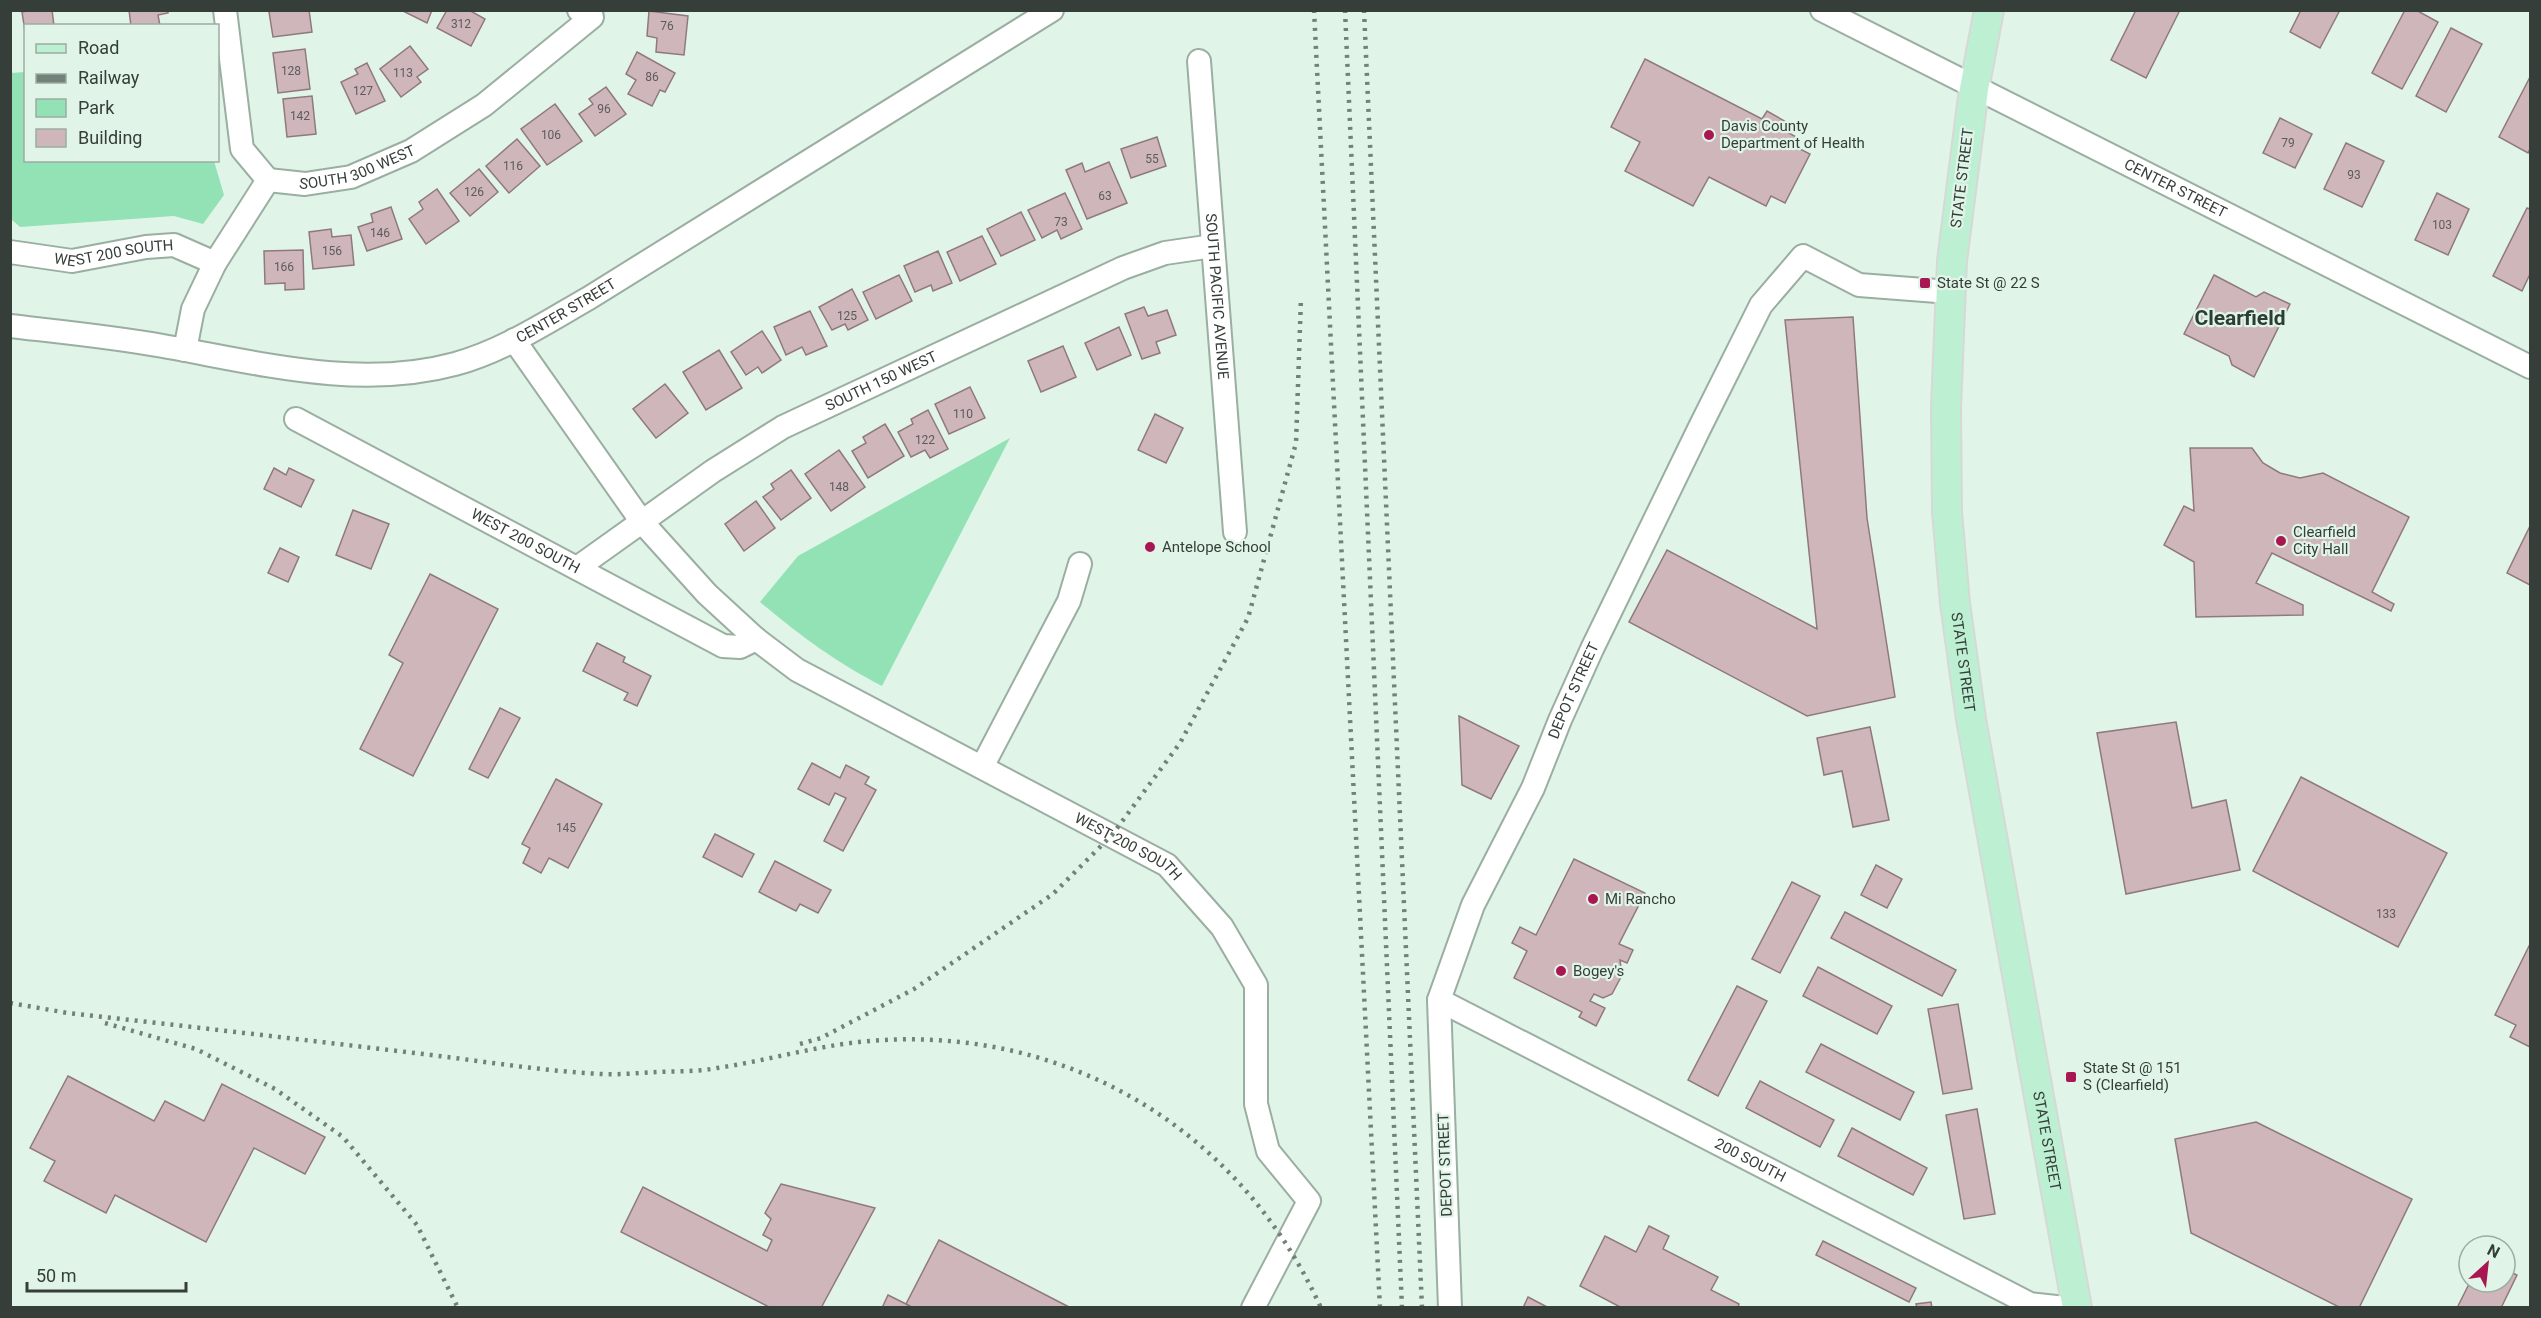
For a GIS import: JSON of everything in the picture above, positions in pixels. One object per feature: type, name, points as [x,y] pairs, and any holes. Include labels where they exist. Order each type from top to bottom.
[{"type":"main road","name":"STATE STREET","points":[[1989,10],[1974,89],[1958,209],[1950,292],[1946,408],[1946,480],[1950,555],[1961,656],[1995,861],[2077,1308]]},
{"type":"street","points":[[185,350],[193,309],[215,263],[268,180],[242,149],[225,10]]},
{"type":"street","name":"CENTER STREET","points":[[10,326],[109,337],[291,369],[383,376],[456,364],[514,340],[589,298],[1052,10]]},
{"type":"street","name":"CENTER STREET","points":[[1822,10],[1974,89],[2530,367]]},
{"type":"street","name":"SOUTH 300 WEST","points":[[268,180],[305,184],[351,177],[411,151],[484,105],[586,14]]},
{"type":"street","name":"SOUTH PACIFIC AVENUE","points":[[1199,61],[1235,532]]},
{"type":"street","name":"WEST 200 SOUTH","points":[[10,252],[72,261],[146,247],[174,245],[215,263]]},
{"type":"street","name":"SOUTH 150 WEST","points":[[577,568],[712,471],[783,427],[1123,268],[1165,253],[1213,246]]},
{"type":"street","name":"DEPOT STREET","points":[[1450,1308],[1439,1000],[1473,905],[1533,788],[1592,649],[1761,305],[1803,256],[1860,285],[1950,292]]},
{"type":"street","name":"WEST 200 SOUTH","points":[[514,340],[642,522],[708,594],[756,639],[797,670],[1167,865],[1222,927],[1256,985],[1256,1104],[1268,1151],[1309,1201],[1253,1308]]},
{"type":"street","name":"WEST 200 SOUTH","points":[[296,419],[723,646],[740,647],[756,639]]},
{"type":"street","points":[[982,767],[1069,601],[1080,564]]},
{"type":"street","name":"200 SOUTH","points":[[1439,1000],[2030,1304],[2065,1308]]},
{"type":"green space","points":[[24,72],[24,162],[214,162],[224,195],[203,224],[174,216],[20,227],[11,219],[11,73]]},
{"type":"green space","points":[[1010,438],[882,686],[818,647],[760,602],[798,556]]},
{"type":"building","points":[[52,10],[54,24],[24,25],[22,12]]},
{"type":"building","points":[[129,10],[168,10],[168,13],[158,15],[160,24],[131,24]]},
{"type":"building","points":[[309,10],[312,32],[273,37],[269,12]]},
{"type":"building","points":[[401,10],[432,10],[427,23]]},
{"type":"building","points":[[447,10],[469,10],[485,19],[471,46],[437,28]]},
{"type":"building","points":[[2136,10],[2180,10],[2146,78],[2111,60]]},
{"type":"building","points":[[2301,10],[2340,10],[2320,48],[2290,32]]},
{"type":"building","points":[[2405,10],[2416,10],[2438,22],[2402,89],[2372,73]]},
{"type":"building","points":[[649,11],[688,16],[684,55],[656,52],[657,38],[647,36]]},
{"type":"building","points":[[2451,28],[2482,44],[2446,112],[2416,96]]},
{"type":"building","points":[[410,46],[428,69],[417,77],[421,82],[401,97],[380,69]]},
{"type":"building","points":[[305,49],[310,89],[278,93],[273,53]]},
{"type":"building","points":[[637,52],[675,73],[665,92],[660,90],[652,106],[628,94],[636,80],[626,74]]},
{"type":"building","name":"Davis County Department of Health","points":[[1645,59],[1762,119],[1767,111],[1788,123],[1785,131],[1800,139],[1796,147],[1810,154],[1785,203],[1771,196],[1766,206],[1709,177],[1693,206],[1625,171],[1640,142],[1611,127]]},
{"type":"building","points":[[367,63],[385,101],[356,114],[341,82],[358,74],[355,69]]},
{"type":"building","points":[[2530,77],[2530,149],[2528,153],[2499,137]]},
{"type":"building","points":[[606,87],[626,114],[595,136],[579,114],[593,104],[589,99]]},
{"type":"building","points":[[312,96],[316,134],[287,137],[283,99]]},
{"type":"building","points":[[555,104],[582,141],[547,165],[521,129]]},
{"type":"building","points":[[2280,118],[2312,134],[2295,168],[2263,153]]},
{"type":"building","points":[[1157,137],[1166,166],[1131,178],[1121,149]]},
{"type":"building","points":[[517,139],[540,166],[509,193],[486,166]]},
{"type":"building","points":[[2346,143],[2384,161],[2362,207],[2324,189]]},
{"type":"building","points":[[1109,162],[1127,203],[1087,219],[1066,170],[1082,163],[1085,172]]},
{"type":"building","points":[[479,169],[498,192],[470,216],[450,193]]},
{"type":"building","points":[[437,189],[459,221],[426,244],[409,219],[423,209],[419,202]]},
{"type":"building","points":[[1065,193],[1082,229],[1061,239],[1057,230],[1042,238],[1028,210]]},
{"type":"building","points":[[2437,193],[2469,209],[2448,255],[2415,240]]},
{"type":"building","points":[[391,207],[402,239],[367,251],[358,227],[373,222],[371,214]]},
{"type":"building","points":[[2527,208],[2530,209],[2530,274],[2522,291],[2493,276]]},
{"type":"building","points":[[1021,212],[1035,240],[1001,256],[987,229]]},
{"type":"building","points":[[331,229],[332,237],[351,235],[354,265],[313,269],[309,232]]},
{"type":"building","points":[[982,236],[996,264],[960,281],[947,252]]},
{"type":"building","points":[[303,250],[304,289],[285,290],[285,283],[265,284],[264,251]]},
{"type":"building","points":[[938,251],[952,283],[933,291],[931,285],[915,292],[904,266]]},
{"type":"building","points":[[899,275],[912,301],[876,319],[863,292]]},
{"type":"building","points":[[2214,275],[2256,297],[2264,292],[2290,304],[2254,377],[2232,365],[2229,356],[2184,334]]},
{"type":"building","points":[[852,289],[868,320],[848,330],[845,324],[832,330],[819,307]]},
{"type":"building","points":[[1144,307],[1148,316],[1167,310],[1176,335],[1156,342],[1160,353],[1142,359],[1125,314]]},
{"type":"building","points":[[810,311],[827,346],[806,355],[802,347],[786,355],[774,327]]},
{"type":"building","points":[[1853,317],[1867,518],[1895,697],[1807,716],[1629,622],[1667,550],[1817,629],[1785,320]]},
{"type":"building","points":[[1119,327],[1131,355],[1097,370],[1085,343]]},
{"type":"building","points":[[762,331],[781,360],[762,373],[758,367],[746,375],[731,352]]},
{"type":"building","points":[[1063,346],[1076,377],[1041,392],[1028,361]]},
{"type":"building","points":[[719,350],[742,388],[706,410],[683,372]]},
{"type":"building","points":[[665,384],[688,413],[656,438],[633,409]]},
{"type":"building","points":[[970,387],[985,418],[949,434],[935,404]]},
{"type":"building","points":[[928,410],[948,449],[930,458],[925,450],[911,457],[898,432],[913,424],[911,419]]},
{"type":"building","points":[[1155,414],[1183,428],[1166,463],[1138,450]]},
{"type":"building","points":[[885,424],[904,456],[868,478],[852,451],[866,443],[863,437]]},
{"type":"building","points":[[2190,448],[2252,448],[2263,463],[2280,473],[2300,478],[2323,473],[2409,517],[2372,592],[2394,604],[2391,611],[2272,553],[2256,583],[2303,605],[2303,615],[2196,617],[2194,562],[2164,545],[2184,506],[2194,511]]},
{"type":"building","points":[[839,450],[865,487],[831,511],[805,474]]},
{"type":"building","points":[[274,468],[286,475],[289,468],[314,480],[301,507],[264,489]]},
{"type":"building","points":[[791,470],[811,498],[781,520],[763,497],[774,489],[771,484]]},
{"type":"building","points":[[756,501],[775,528],[744,551],[725,524]]},
{"type":"building","points":[[353,510],[389,524],[371,569],[336,555]]},
{"type":"building","points":[[2530,526],[2530,585],[2507,573]]},
{"type":"building","points":[[280,548],[299,557],[288,582],[268,573]]},
{"type":"building","points":[[430,574],[498,609],[413,776],[360,749],[403,663],[389,655]]},
{"type":"building","points":[[597,643],[625,657],[623,662],[651,676],[637,706],[624,700],[628,693],[583,671]]},
{"type":"building","points":[[500,708],[520,718],[488,778],[469,769]]},
{"type":"building","points":[[1459,716],[1519,746],[1491,799],[1462,785]]},
{"type":"building","points":[[2176,722],[2192,808],[2226,800],[2240,870],[2126,894],[2097,733]]},
{"type":"building","points":[[1870,727],[1889,820],[1853,827],[1842,771],[1824,775],[1817,738]]},
{"type":"building","points":[[812,763],[840,778],[846,765],[869,777],[865,784],[876,790],[843,851],[824,841],[846,798],[835,793],[829,805],[798,789]]},
{"type":"building","points":[[2301,777],[2447,853],[2398,947],[2253,871]]},
{"type":"building","points":[[556,779],[602,804],[568,868],[549,858],[541,873],[523,863],[530,848],[522,844]]},
{"type":"building","points":[[715,834],[754,854],[742,877],[703,857]]},
{"type":"building","points":[[1574,859],[1645,893],[1619,944],[1633,950],[1627,963],[1620,960],[1622,975],[1612,994],[1603,998],[1594,994],[1590,1001],[1605,1008],[1596,1026],[1579,1017],[1582,1012],[1514,978],[1527,951],[1512,943],[1520,927],[1536,935]]},
{"type":"building","points":[[775,861],[831,890],[818,913],[800,904],[796,911],[759,892]]},
{"type":"building","points":[[1876,865],[1902,879],[1887,908],[1861,895]]},
{"type":"building","points":[[1792,882],[1820,896],[1780,973],[1752,959]]},
{"type":"building","points":[[1845,912],[1956,970],[1942,996],[1831,938]]},
{"type":"building","points":[[2530,944],[2530,1047],[2510,1037],[2516,1025],[2495,1015]]},
{"type":"building","points":[[1818,967],[1892,1006],[1877,1034],[1803,996]]},
{"type":"building","points":[[1737,986],[1767,1001],[1718,1096],[1688,1080]]},
{"type":"building","points":[[1958,1004],[1972,1089],[1943,1094],[1928,1009]]},
{"type":"building","points":[[1821,1044],[1914,1092],[1900,1120],[1806,1072]]},
{"type":"building","points":[[68,1076],[154,1121],[165,1101],[204,1121],[222,1084],[325,1137],[305,1174],[254,1148],[206,1242],[115,1195],[106,1213],[44,1181],[55,1161],[30,1148]]},
{"type":"building","points":[[1760,1081],[1834,1120],[1820,1147],[1746,1108]]},
{"type":"building","points":[[1977,1109],[1995,1214],[1964,1219],[1946,1115]]},
{"type":"building","points":[[2256,1122],[2412,1199],[2359,1308],[2341,1308],[2191,1233],[2175,1139]]},
{"type":"building","points":[[1852,1128],[1927,1168],[1913,1195],[1838,1156]]},
{"type":"building","points":[[781,1184],[875,1208],[821,1308],[771,1308],[621,1232],[643,1187],[767,1251],[772,1240],[763,1235],[771,1219],[765,1213]]},
{"type":"building","points":[[1649,1226],[1669,1236],[1663,1249],[1718,1277],[1711,1290],[1739,1304],[1738,1308],[1622,1308],[1580,1286],[1605,1236],[1636,1252]]},
{"type":"building","points":[[939,1240],[1071,1308],[913,1308],[906,1304]]},
{"type":"building","points":[[1823,1241],[1916,1288],[1909,1302],[1816,1255]]},
{"type":"building","points":[[2464,1294],[2508,1294],[2501,1308],[2457,1308]]},
{"type":"building","points":[[888,1295],[906,1304],[913,1308],[882,1308]]},
{"type":"building","points":[[1528,1297],[1549,1308],[1523,1308]]},
{"type":"building","points":[[1931,1302],[1932,1308],[1917,1308],[1916,1304]]},
{"type":"railway","points":[[1314,10],[1380,1308]]},
{"type":"railway","points":[[1345,10],[1402,1308]]},
{"type":"railway","points":[[1364,10],[1422,1308]]},
{"type":"railway","points":[[800,1044],[821,1038],[914,989],[1053,894],[1112,835],[1180,743],[1248,618],[1296,443],[1301,298]]},
{"type":"railway","points":[[10,1003],[68,1013],[579,1073],[694,1071],[859,1042],[933,1040],[1004,1049],[1071,1069],[1134,1098],[1191,1138],[1242,1186],[1286,1243],[1321,1308]]},
{"type":"railway","points":[[105,1023],[196,1049],[275,1089],[343,1137],[417,1225],[458,1308]]},
{"type":"place","name":"Davis County Department of Health","points":[[1709,135]]},
{"type":"place","name":"State St @ 22 S","points":[[1925,283]]},
{"type":"place","name":"Clearfield City Hall","points":[[2281,541]]},
{"type":"place","name":"Antelope School","points":[[1150,547]]},
{"type":"place","name":"Mi Rancho","points":[[1593,899]]},
{"type":"place","name":"Bogey's","points":[[1561,971]]},
{"type":"place","name":"State St @ 151 S (Clearfield)","points":[[2071,1077]]},
{"type":"district","name":"Clearfield","points":[[2240,318]]}]
